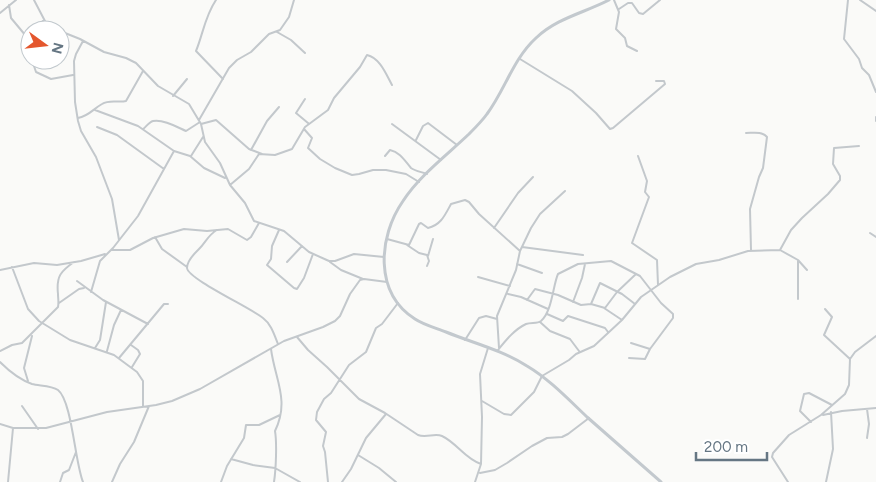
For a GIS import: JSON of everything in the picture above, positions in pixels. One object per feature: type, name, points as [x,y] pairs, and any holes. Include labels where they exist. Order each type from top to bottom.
[{"type":"main road","points":[[609,0],[558,22],[537,37],[518,59],[488,113],[426,174],[398,208],[387,239],[384,258],[387,282],[392,296],[416,320],[465,340],[498,350],[526,365],[542,376],[661,482]]},
{"type":"street","points":[[0,13],[16,0]]},
{"type":"street","points":[[34,0],[44,20]]},
{"type":"street","points":[[216,0],[208,12],[202,39],[196,51],[223,79]]},
{"type":"street","points":[[200,122],[231,66],[251,52],[269,34],[277,32],[282,28],[294,0]]},
{"type":"street","points":[[614,0],[619,9],[620,16],[616,29],[625,38],[627,46],[637,51]]},
{"type":"street","points":[[619,9],[628,3],[632,3],[639,13],[643,14],[660,0]]},
{"type":"street","points":[[848,0],[844,39],[859,59],[862,68],[869,75],[876,92]]},
{"type":"street","points":[[860,0],[876,11]]},
{"type":"street","points":[[9,5],[12,19],[20,29]]},
{"type":"street","points":[[277,32],[291,40],[305,52]]},
{"type":"street","points":[[70,36],[104,52],[137,64],[158,86],[173,96],[187,102],[200,122],[203,137],[220,163],[227,180],[244,200],[251,218],[259,223],[287,233],[313,254],[329,261],[341,270],[363,279],[387,282]]},
{"type":"street","points":[[84,41],[74,58],[73,75],[78,119],[81,131],[96,157],[112,199],[119,240]]},
{"type":"street","points":[[143,129],[150,122],[154,121],[177,126],[186,131],[200,122],[216,120],[251,150],[272,155],[291,150],[308,123],[328,110],[334,98],[360,68],[368,55],[384,69],[392,86]]},
{"type":"street","points":[[518,59],[572,91],[610,129],[614,128],[665,84],[664,81],[656,81]]},
{"type":"street","points":[[35,70],[50,78],[73,75]]},
{"type":"street","points":[[78,119],[110,101],[126,101],[143,71]]},
{"type":"street","points":[[173,96],[187,79]]},
{"type":"street","points":[[304,99],[296,113],[308,123]]},
{"type":"street","points":[[251,150],[268,121],[279,107]]},
{"type":"street","points":[[95,110],[126,120],[143,129],[174,151],[190,156],[204,167],[227,180]]},
{"type":"street","points":[[416,140],[423,126],[428,123],[457,145]]},
{"type":"street","points":[[392,124],[441,160]]},
{"type":"street","points":[[97,127],[117,135],[164,169]]},
{"type":"street","points":[[304,129],[312,138],[308,148],[335,169],[353,175],[373,170],[386,170],[406,174],[419,182]]},
{"type":"street","points":[[746,133],[760,133],[767,137],[763,168],[750,209],[751,250]]},
{"type":"street","points":[[190,156],[203,137]]},
{"type":"street","points":[[780,250],[791,230],[840,180],[840,176],[833,164],[834,148],[859,146]]},
{"type":"street","points":[[385,156],[390,150],[393,150],[412,168],[426,174]]},
{"type":"street","points":[[91,292],[99,264],[138,216],[174,151]]},
{"type":"street","points":[[230,184],[246,172],[258,156],[262,154]]},
{"type":"street","points":[[638,156],[647,181],[644,191],[649,197],[632,243],[657,260],[658,285]]},
{"type":"street","points":[[494,228],[518,193],[533,177]]},
{"type":"street","points":[[498,350],[497,319],[510,286],[520,251],[530,228],[540,214],[565,191]]},
{"type":"street","points":[[408,245],[419,223],[428,228],[438,224],[446,215],[451,204],[462,200],[469,202],[479,214],[520,251]]},
{"type":"street","points":[[111,250],[130,250],[154,237],[184,229],[229,229],[247,240],[251,237],[259,223]]},
{"type":"street","points":[[187,267],[192,256],[204,244],[208,235],[217,230]]},
{"type":"street","points":[[279,230],[272,246],[272,258],[267,265],[294,288],[297,289],[302,283],[313,254]]},
{"type":"street","points":[[870,234],[876,237]]},
{"type":"street","points":[[154,237],[162,249],[187,267],[192,276],[264,319],[271,327],[279,344]]},
{"type":"street","points":[[387,239],[408,245],[418,253],[428,256]]},
{"type":"street","points":[[427,266],[433,239]]},
{"type":"street","points":[[288,262],[302,246]]},
{"type":"street","points":[[522,247],[584,255]]},
{"type":"street","points":[[482,402],[504,414],[511,415],[534,392],[542,376],[580,352],[594,346],[622,320],[641,297],[675,274],[691,266],[751,250],[780,250],[798,260],[807,270]]},
{"type":"street","points":[[0,270],[34,263],[50,266],[107,253]]},
{"type":"street","points":[[329,261],[354,254],[384,258]]},
{"type":"street","points":[[498,350],[519,328],[530,323],[540,322],[548,309],[557,275],[578,264],[610,260],[644,280],[650,291],[673,316],[650,349],[645,360],[629,358]]},
{"type":"street","points":[[798,260],[798,299]]},
{"type":"street","points":[[0,351],[12,345],[22,343],[58,307],[60,277],[64,268],[74,262]]},
{"type":"street","points":[[517,264],[542,272]]},
{"type":"street","points":[[573,302],[585,264]]},
{"type":"street","points":[[12,267],[28,309],[43,323],[70,340],[95,349],[107,351],[137,372],[143,381],[143,407]]},
{"type":"street","points":[[604,308],[636,274]]},
{"type":"street","points":[[478,277],[510,286]]},
{"type":"street","points":[[0,424],[13,428],[38,429],[107,412],[167,403],[190,394],[279,344],[324,327],[338,319],[350,294],[359,280],[363,279]]},
{"type":"street","points":[[77,281],[106,302],[148,324]]},
{"type":"street","points":[[591,304],[599,283],[635,304]]},
{"type":"street","points":[[59,303],[79,288],[86,288]]},
{"type":"street","points":[[527,300],[535,289],[553,293],[581,305],[591,304],[604,308],[622,320]]},
{"type":"street","points":[[507,294],[548,309]]},
{"type":"street","points":[[95,349],[100,340],[106,302]]},
{"type":"street","points":[[328,482],[323,446],[326,432],[316,422],[316,417],[324,399],[331,393],[349,365],[366,352],[376,328],[382,324],[398,303]]},
{"type":"street","points":[[119,358],[164,304],[168,304]]},
{"type":"street","points":[[107,351],[114,325],[121,310]]},
{"type":"street","points":[[825,310],[832,317],[824,335],[850,359]]},
{"type":"street","points":[[546,314],[562,321],[568,316],[605,328],[608,332]]},
{"type":"street","points":[[465,340],[479,318],[486,316],[497,319]]},
{"type":"street","points":[[540,322],[550,332],[570,339],[580,352]]},
{"type":"street","points":[[29,382],[24,370],[32,333]]},
{"type":"street","points":[[296,336],[359,399],[418,435],[424,437],[442,436],[474,462],[481,464]]},
{"type":"street","points":[[788,482],[772,455],[789,435],[821,415],[845,394],[848,385],[850,359],[855,352],[875,337]]},
{"type":"street","points":[[631,342],[650,349]]},
{"type":"street","points":[[131,345],[140,354],[132,367]]},
{"type":"street","points":[[475,482],[481,464],[482,402],[480,374],[488,348]]},
{"type":"street","points":[[271,349],[273,365],[282,396],[279,424],[275,432],[277,441],[274,482]]},
{"type":"street","points":[[0,362],[29,382],[58,390],[61,394],[71,421],[79,471],[83,482]]},
{"type":"street","points":[[811,422],[800,411],[804,394],[809,393],[833,405]]},
{"type":"street","points":[[22,406],[38,429]]},
{"type":"street","points":[[112,482],[120,464],[134,442],[149,406]]},
{"type":"street","points":[[821,415],[831,412],[876,408]]},
{"type":"street","points":[[866,438],[869,424],[867,409]]},
{"type":"street","points":[[826,482],[833,449],[831,412]]},
{"type":"street","points":[[221,482],[231,459],[244,438],[247,424],[259,425],[280,414]]},
{"type":"street","points":[[342,482],[366,438],[386,414]]},
{"type":"street","points":[[478,474],[495,470],[507,464],[547,438],[562,437],[568,434],[589,418]]},
{"type":"street","points":[[8,482],[13,428]]},
{"type":"street","points":[[60,482],[63,473],[68,470],[76,452]]},
{"type":"street","points":[[358,455],[379,468],[396,482]]},
{"type":"street","points":[[231,459],[275,468],[300,482]]}]
